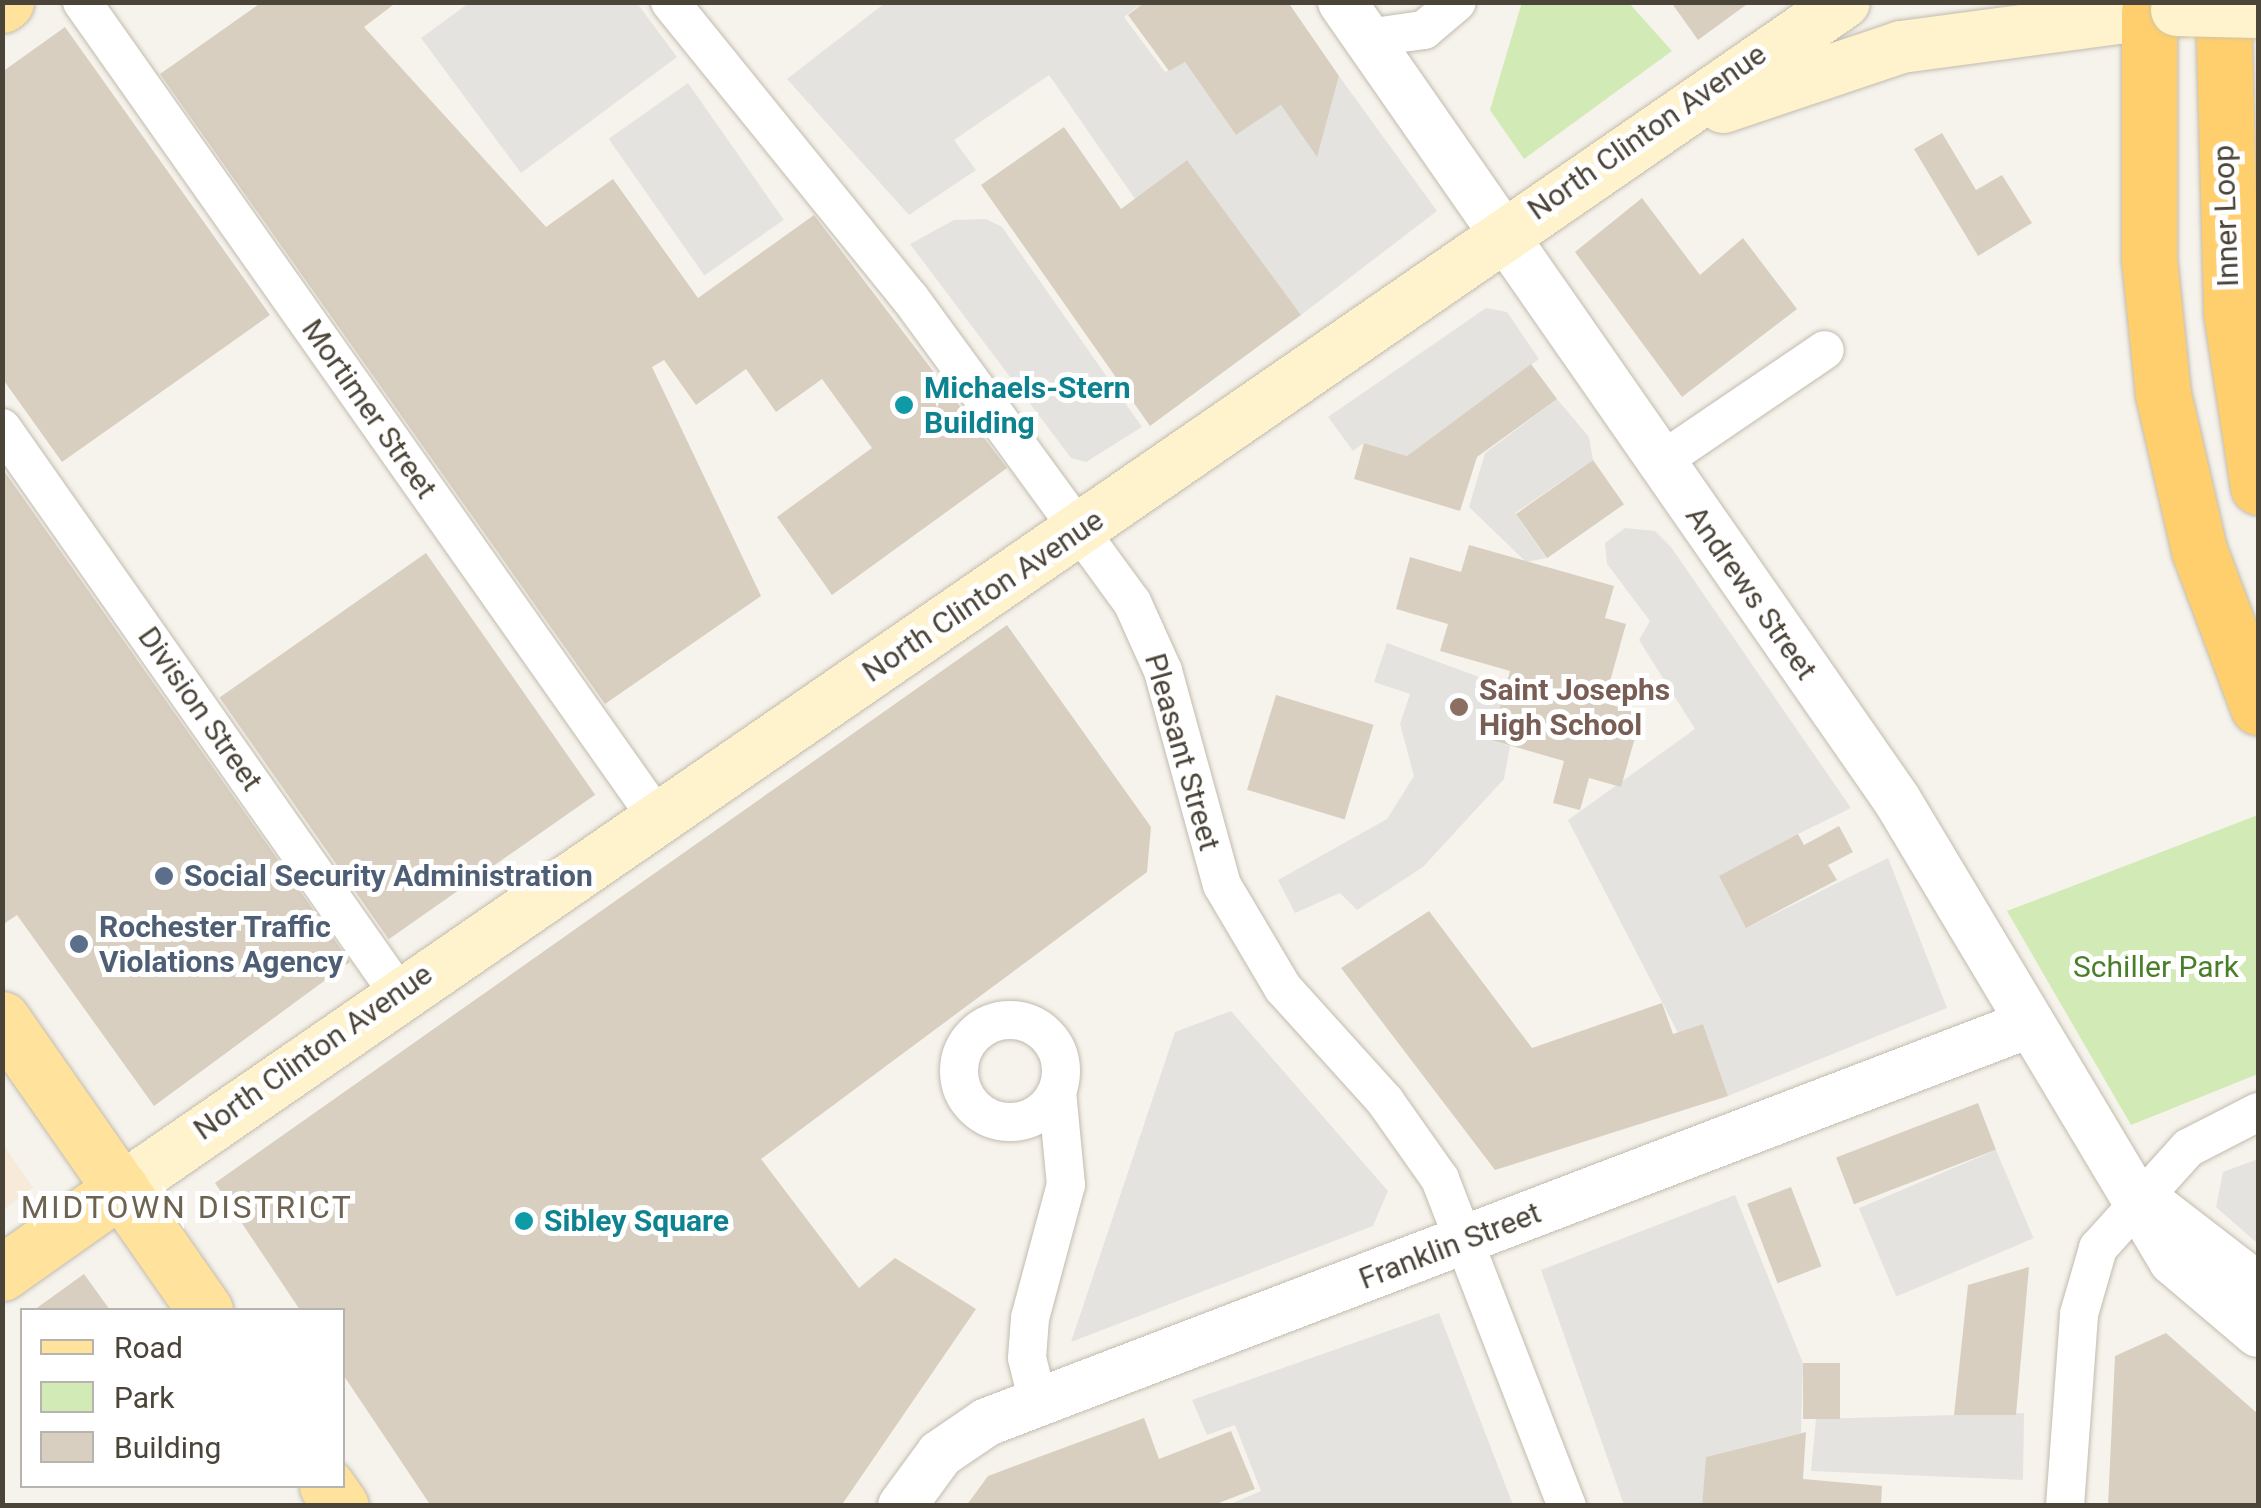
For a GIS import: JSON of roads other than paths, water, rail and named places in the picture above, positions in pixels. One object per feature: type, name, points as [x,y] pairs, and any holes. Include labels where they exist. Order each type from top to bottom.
[{"type":"highway","name":"Inner Loop","points":[[2174,7],[2258,487]]},
{"type":"highway","points":[[2174,7],[2149,259],[2163,394],[2209,583],[2258,707]]},
{"type":"main road","name":"North Clinton Avenue","points":[[121,1189],[397,991],[1082,530],[1582,175],[1844,2]]},
{"type":"main road","points":[[1582,175],[1842,62],[2015,26],[2174,7],[2258,12]]},
{"type":"main road","points":[[2,1018],[204,1308]]},
{"type":"main road","points":[[2,1273],[121,1189]]},
{"type":"street","name":"Mortimer Street","points":[[82,2],[656,816]]},
{"type":"street","name":"Pleasant Street","points":[[670,2],[897,282],[1082,530],[1163,670],[1201,828],[1235,911],[1283,988],[1413,1139],[1468,1240],[1567,1506]]},
{"type":"street","points":[[1354,20],[1424,30],[1457,2]]},
{"type":"street","name":"Andrews Street","points":[[1354,20],[1896,800],[2026,1025],[2140,1196],[2173,1261],[2258,1333]]},
{"type":"street","points":[[1660,462],[1824,350]]},
{"type":"street","name":"Division Street","points":[[2,428],[397,991]]},
{"type":"street","name":"Franklin Street","points":[[902,1506],[954,1441],[1038,1402],[2026,1025]]},
{"type":"street","points":[[1038,1402],[1028,1340],[1066,1185],[1058,1092]]},
{"type":"street","points":[[2064,1506],[2086,1275],[2106,1233],[2202,1136],[2258,1112]]},
{"type":"street","name":"Andrews Street","points":[[2140,1196],[2258,1287]]},
{"type":"place","name":"Michaels-Stern Building","points":[[904,405]]},
{"type":"place","name":"Saint Josephs High School","points":[[1459,707]]},
{"type":"place","name":"Social Security Administration","points":[[164,876]]},
{"type":"place","name":"Rochester Traffic Violations Agency","points":[[79,944]]},
{"type":"place","name":"Sibley Square","points":[[524,1221]]},
{"type":"district","name":"MIDTOWN DISTRICT","points":[[187,1207]]},
{"type":"park label","name":"Schiller Park","points":[[2156,967]]}]
